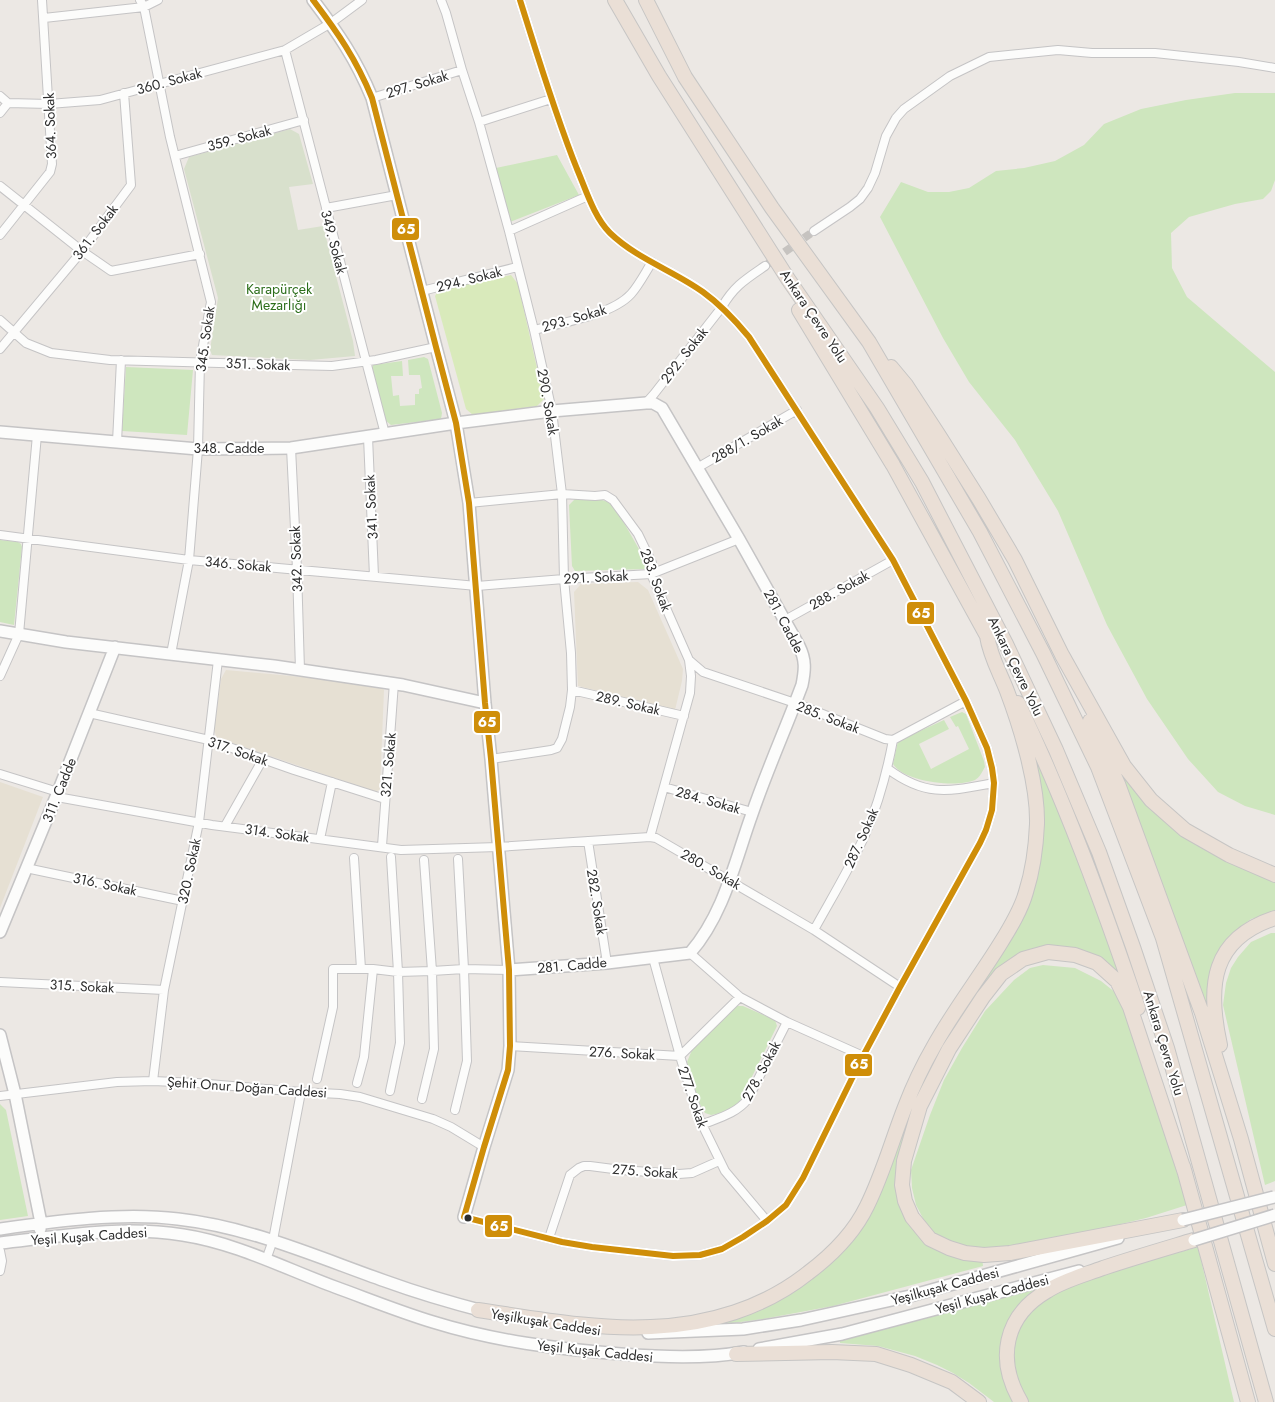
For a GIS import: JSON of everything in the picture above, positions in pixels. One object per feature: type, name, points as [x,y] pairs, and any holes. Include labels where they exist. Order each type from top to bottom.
[{"type":"highway","name":"Ankara Çevre Yolu","points":[[615,0],[658,76],[788,279],[877,408],[922,482],[1006,644],[1056,750],[1099,852],[1167,1048],[1266,1402]]},
{"type":"highway","name":"Ankara Çevre Yolu","points":[[646,0],[685,77],[772,208],[869,342],[980,532],[1043,653],[1098,767],[1163,938],[1275,1329]]},
{"type":"highway","points":[[788,279],[799,309],[893,465],[987,636],[1043,754],[1118,948],[1156,1060],[1248,1402]]},
{"type":"highway","points":[[869,342],[906,385],[979,499],[1015,560],[1062,655],[1118,784],[1202,1012],[1241,1139],[1275,1262]]},
{"type":"highway","points":[[478,1310],[569,1322],[632,1327],[665,1326],[713,1319],[752,1306],[781,1292],[821,1264],[846,1238],[866,1208],[884,1169],[905,1107],[923,1066],[948,1021],[1010,928],[1026,893],[1034,859],[1037,821],[1033,782],[1023,739],[1007,692],[989,650],[987,636]]},
{"type":"highway","points":[[1062,655],[1124,766],[1151,800],[1185,830],[1229,855],[1275,875]]},
{"type":"highway","points":[[1241,1139],[1217,1031],[1214,999],[1216,975],[1226,951],[1242,933],[1259,923],[1275,918]]},
{"type":"highway","points":[[1183,1220],[1010,1253],[984,1255],[965,1253],[930,1239],[912,1217],[905,1201],[902,1185],[904,1161],[920,1106],[948,1049],[983,996],[1001,974],[1023,959],[1048,952],[1076,955],[1097,963],[1117,981],[1130,1007],[1185,1173]]},
{"type":"highway","points":[[1021,1402],[1009,1377],[1006,1351],[1014,1322],[1026,1307],[1045,1292],[1075,1278],[1194,1240]]},
{"type":"highway","points":[[1220,1301],[1242,1402]]},
{"type":"highway","points":[[736,1354],[832,1352],[876,1354],[952,1382],[979,1402]]},
{"type":"street","name":"364. Sokak","points":[[0,235],[50,172],[52,164],[50,104],[42,0]]},
{"type":"street","points":[[44,18],[158,0]]},
{"type":"street","points":[[313,0],[331,23],[357,64],[372,98],[456,423],[469,502],[509,970],[510,1060],[506,1080],[464,1217],[549,1238],[600,1248],[673,1256],[700,1256],[722,1249],[767,1221],[786,1205],[803,1178],[863,1056],[986,830],[992,810],[994,783],[991,762],[987,748],[966,701],[893,560],[750,337],[722,307],[702,291],[620,242],[609,232],[598,217],[588,196],[551,99],[520,0]]},
{"type":"street","name":"360. Sokak","points":[[8,103],[50,104],[100,100],[286,50],[331,23],[362,0]]},
{"type":"street","name":"290. Sokak","points":[[441,0],[479,122],[534,330],[552,411],[562,494],[564,579],[571,653],[572,690],[562,739],[557,748],[551,750],[491,760]]},
{"type":"street","name":"345. Sokak","points":[[142,4],[174,156],[211,302],[200,362],[198,449],[189,560],[171,654]]},
{"type":"street","name":"349. Sokak","points":[[286,50],[385,434]]},
{"type":"street","points":[[814,231],[860,199],[875,173],[886,136],[896,118],[904,109],[943,80],[989,57],[1058,50],[1092,53],[1155,53],[1275,68]]},
{"type":"street","name":"297. Sokak","points":[[372,98],[462,70]]},
{"type":"street","name":"361. Sokak","points":[[0,349],[82,251],[131,185],[124,93]]},
{"type":"street","points":[[0,96],[8,103],[0,113]]},
{"type":"street","points":[[479,122],[551,99]]},
{"type":"street","name":"359. Sokak","points":[[174,156],[304,120]]},
{"type":"street","points":[[0,186],[82,251],[111,271],[200,254]]},
{"type":"street","points":[[326,208],[397,195]]},
{"type":"street","points":[[508,231],[588,196]]},
{"type":"street","name":"293. Sokak","points":[[534,330],[594,314],[620,303],[630,296],[652,262]]},
{"type":"street","name":"292. Sokak","points":[[646,403],[722,307],[729,294],[736,286],[764,266]]},
{"type":"street","name":"294. Sokak","points":[[422,291],[517,267]]},
{"type":"street","name":"351. Sokak","points":[[0,320],[26,343],[51,353],[121,360],[332,366],[436,347]]},
{"type":"street","points":[[117,442],[121,360]]},
{"type":"street","points":[[456,423],[552,411],[646,403]]},
{"type":"street","name":"281. Cadde","points":[[509,970],[607,963],[690,953],[711,922],[730,880],[752,812],[795,704],[803,678],[805,662],[800,646],[662,408],[653,403],[646,403]]},
{"type":"street","name":"288/1. Sokak","points":[[697,468],[797,410]]},
{"type":"street","name":"348. Cadde","points":[[0,432],[198,449],[291,448],[456,423]]},
{"type":"street","points":[[0,676],[19,634],[37,435]]},
{"type":"street","name":"341. Sokak","points":[[368,437],[374,576]]},
{"type":"street","name":"342. Sokak","points":[[291,448],[300,670]]},
{"type":"street","name":"283. Sokak","points":[[469,502],[562,494],[604,495],[613,500],[638,534],[652,563],[651,574],[689,660],[691,686],[650,837]]},
{"type":"street","name":"346. Sokak","points":[[0,535],[189,560],[477,586]]},
{"type":"street","name":"291. Sokak","points":[[477,586],[651,574],[739,540]]},
{"type":"street","name":"288. Sokak","points":[[785,620],[893,560]]},
{"type":"street","points":[[0,631],[394,683],[485,703]]},
{"type":"street","name":"311. Cadde","points":[[0,932],[58,795],[115,647]]},
{"type":"street","name":"320. Sokak","points":[[153,1080],[164,990],[200,822],[218,660]]},
{"type":"street","name":"285. Sokak","points":[[689,660],[696,668],[703,672],[892,740]]},
{"type":"street","points":[[691,686],[695,679],[703,672]]},
{"type":"street","name":"321. Sokak","points":[[382,846],[394,683]]},
{"type":"street","name":"289. Sokak","points":[[572,690],[684,716]]},
{"type":"street","points":[[892,740],[966,701]]},
{"type":"street","name":"317. Sokak","points":[[89,713],[209,740],[385,799]]},
{"type":"street","name":"287. Sokak","points":[[814,930],[865,834],[888,769],[892,740]]},
{"type":"street","points":[[225,826],[262,759]]},
{"type":"street","points":[[888,769],[913,785],[933,789],[954,790],[994,783]]},
{"type":"street","name":"314. Sokak","points":[[0,774],[58,795],[225,826],[401,850],[498,848]]},
{"type":"street","points":[[320,839],[332,782]]},
{"type":"street","name":"284. Sokak","points":[[664,787],[752,812]]},
{"type":"street","name":"280. Sokak","points":[[498,848],[650,837],[663,841],[814,930],[900,987]]},
{"type":"street","name":"282. Sokak","points":[[588,841],[607,963]]},
{"type":"street","points":[[390,1091],[400,1043],[391,857]]},
{"type":"street","points":[[354,858],[361,969]]},
{"type":"street","points":[[455,1110],[467,1061],[458,859]]},
{"type":"street","points":[[422,1098],[434,1049],[432,971],[424,860]]},
{"type":"street","name":"316. Sokak","points":[[26,868],[183,901]]},
{"type":"street","points":[[690,953],[740,997],[787,1022],[863,1056]]},
{"type":"street","name":"277. Sokak","points":[[653,958],[701,1124],[718,1160],[734,1183],[767,1221]]},
{"type":"street","points":[[317,1079],[333,1007],[333,969],[373,969],[398,972],[464,969],[509,970]]},
{"type":"street","points":[[357,1084],[364,1057],[373,969]]},
{"type":"street","name":"315. Sokak","points":[[0,982],[164,990]]},
{"type":"street","points":[[680,1056],[740,997]]},
{"type":"street","name":"278. Sokak","points":[[701,1124],[733,1112],[744,1104],[787,1022]]},
{"type":"street","points":[[0,1035],[41,1223],[39,1238]]},
{"type":"street","name":"276. Sokak","points":[[510,1046],[680,1056]]},
{"type":"street","name":"Şehit Onur Doğan Caddesi","points":[[0,1096],[117,1082],[153,1080],[340,1094],[378,1102],[443,1123],[484,1147]]},
{"type":"street","points":[[266,1260],[273,1240],[301,1092]]},
{"type":"street","name":"275. Sokak","points":[[549,1238],[570,1174],[584,1166],[679,1174],[692,1172],[718,1160]]},
{"type":"street","name":"Yeşilkuşak Caddesi","points":[[0,1229],[41,1223],[130,1216],[180,1219],[206,1223],[273,1240],[400,1286],[506,1318],[582,1330],[671,1333],[773,1325],[910,1296],[1183,1220],[1275,1197]]},
{"type":"street","name":"Yeşil Kuşak Caddesi","points":[[0,1243],[115,1231],[146,1230],[200,1238],[447,1326],[500,1339],[570,1350],[669,1358],[736,1354],[842,1334],[1194,1240],[1275,1215]]},
{"type":"street","points":[[0,1251],[2,1261],[0,1271]]},
{"type":"shaded area","points":[[638,582],[648,590],[683,669],[675,710],[578,686],[574,592],[581,584]]},
{"type":"shaded area","points":[[226,670],[381,686],[384,690],[380,789],[376,792],[217,738],[214,730],[221,679]]},
{"type":"shaded area","points":[[0,782],[43,797],[0,908]]},
{"type":"green space","points":[[1235,93],[1275,93],[1275,180],[1271,191],[1263,199],[1235,204],[1189,217],[1171,233],[1172,268],[1187,297],[1275,372],[1275,815],[1245,806],[1218,792],[1188,759],[1147,699],[1107,625],[1058,511],[1015,440],[969,382],[943,338],[880,217],[901,182],[928,192],[949,192],[969,188],[996,171],[1024,168],[1055,161],[1084,145],[1104,124],[1141,109]]},
{"type":"green space","name":"Karapürçek Mezarlığı","points":[[290,129],[299,134],[313,184],[289,187],[298,230],[323,226],[353,341],[355,356],[310,360],[212,355],[210,350],[218,298],[184,169],[189,157]]},
{"type":"green space","points":[[557,155],[579,195],[510,222],[496,168]]},
{"type":"green space","points":[[511,275],[518,284],[544,399],[537,406],[473,415],[466,409],[435,296],[439,290]]},
{"type":"green space","points":[[424,357],[428,359],[442,413],[441,419],[391,425],[385,420],[372,368],[373,365],[402,361],[403,376],[391,376],[393,396],[399,395],[400,406],[415,405],[415,394],[419,394],[419,389],[422,388],[420,375],[409,375],[408,360]]},
{"type":"green space","points":[[126,367],[193,370],[187,435],[122,431]]},
{"type":"green space","points":[[575,499],[606,501],[615,507],[648,565],[647,569],[575,571],[572,566],[569,505]]},
{"type":"green space","points":[[0,540],[18,542],[22,547],[14,625],[0,622]]},
{"type":"green space","points":[[962,712],[966,714],[984,761],[985,767],[977,779],[956,783],[931,782],[908,775],[893,764],[898,741],[944,720],[949,729],[919,744],[931,769],[969,749],[958,726],[956,727],[950,717]]},
{"type":"green space","points":[[1037,745],[1128,981],[1100,960],[1015,957],[946,1044],[898,1186],[928,1242],[982,1257],[983,1266],[833,1306],[718,1325],[717,1319],[737,1314],[854,1234],[903,1119],[955,1013],[1034,870],[1031,747]]},
{"type":"green space","points":[[1125,771],[1156,809],[1275,878],[1275,912],[1251,919],[1235,931],[1225,942],[1215,960],[1210,1003],[1202,1005],[1118,775]]},
{"type":"green space","points":[[1275,933],[1275,1181],[1265,1185],[1223,1005],[1226,983],[1231,968],[1238,957],[1251,942]]},
{"type":"green space","points":[[1043,965],[1075,968],[1101,981],[1116,993],[1128,1016],[1187,1205],[1146,1218],[1005,1252],[976,1253],[939,1238],[926,1224],[916,1205],[912,1188],[911,1170],[944,1080],[985,1011],[1014,980],[1030,968]]},
{"type":"green space","points":[[736,1006],[743,1006],[775,1020],[777,1026],[740,1101],[736,1106],[721,1113],[711,1115],[705,1113],[696,1097],[687,1062],[692,1050]]},
{"type":"green space","points":[[0,1104],[6,1110],[28,1216],[0,1220]]},
{"type":"green space","points":[[1198,1247],[1234,1402],[1028,1402],[1016,1387],[1012,1352],[1017,1334],[1025,1317],[1039,1302],[1062,1290],[1103,1274]]},
{"type":"green space","points":[[1041,1282],[1043,1289],[1012,1316],[1015,1402],[994,1402],[953,1373],[915,1356],[878,1346],[840,1343],[840,1336]]},
{"type":"tunnel","points":[[765,266],[814,231]]},
{"type":"transit line","name":"65","points":[[313,0],[346,47],[360,71],[372,98],[456,423],[469,503],[509,970],[510,1046],[508,1070],[464,1217],[562,1242],[592,1247],[673,1256],[700,1255],[722,1249],[767,1221],[786,1205],[803,1178],[862,1058],[986,830],[992,810],[994,783],[992,768],[987,748],[966,701],[893,560],[749,337],[710,297],[632,250],[610,233],[599,219],[587,194],[561,127],[520,0]]}]
